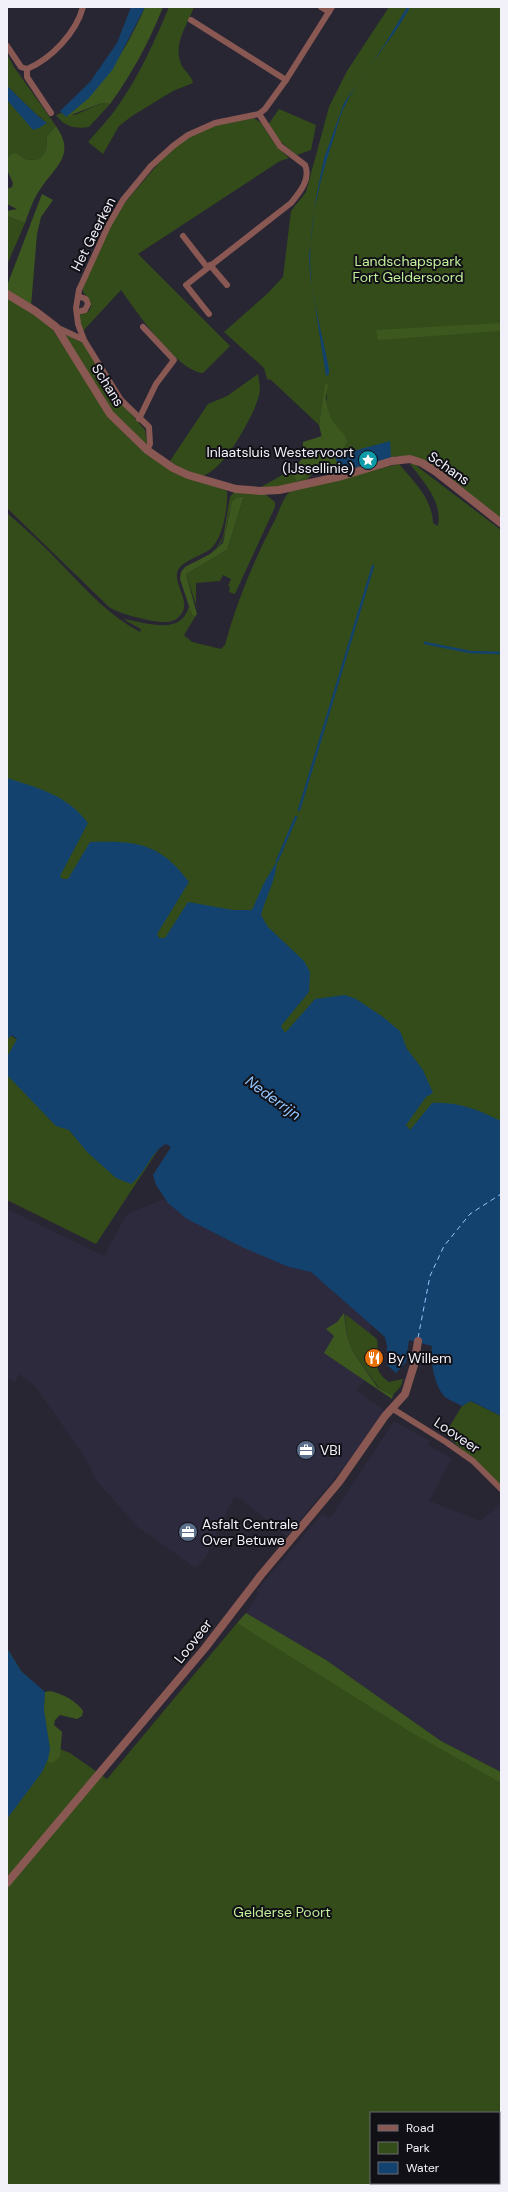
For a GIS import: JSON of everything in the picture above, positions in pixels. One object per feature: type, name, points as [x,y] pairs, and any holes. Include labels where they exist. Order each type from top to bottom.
[{"type":"street","points":[[7,46],[21,67],[27,69],[37,65],[53,52],[72,30],[83,7]]},
{"type":"street","points":[[209,314],[186,285],[291,203],[302,189],[306,179],[305,165],[280,146],[259,114],[265,109],[286,80],[330,9],[321,7]]},
{"type":"street","points":[[191,20],[286,80]]},
{"type":"street","points":[[27,69],[27,78],[51,113]]},
{"type":"street","name":"Het Geerken","points":[[84,340],[78,324],[78,296],[84,277],[110,222],[123,200],[151,166],[173,146],[201,128],[215,122],[259,114]]},
{"type":"street","points":[[183,236],[227,285]]},
{"type":"street","name":"Schans","points":[[7,294],[35,311],[56,327],[84,340],[113,388],[139,419],[148,427],[150,444],[147,450]]},
{"type":"street","points":[[77,312],[85,310],[88,304],[86,299],[78,296]]},
{"type":"street","name":"Schans","points":[[56,327],[110,414],[147,450],[173,468],[188,475],[236,489],[261,491],[279,490],[342,476],[392,461],[410,459],[422,463],[435,471],[501,523]]},
{"type":"street","name":"Schans","points":[[139,419],[156,384],[174,360],[143,327]]},
{"type":"street","name":"Looveer","points":[[7,1883],[244,1602],[318,1509],[385,1416],[393,1409],[407,1389],[418,1341]]},
{"type":"street","name":"Looveer","points":[[393,1409],[446,1442],[473,1462],[501,1489]]},
{"type":"shaded area","points":[[164,1199],[187,1219],[210,1231],[289,1267],[311,1272],[371,1324],[369,1376],[356,1390],[384,1410],[347,1463],[287,1536],[242,1500],[234,1497],[211,1543],[208,1554],[198,1566],[194,1567],[138,1527],[98,1483],[86,1459],[35,1386],[19,1374],[15,1382],[7,1378],[7,1209],[104,1256],[127,1214]]},
{"type":"shaded area","points":[[394,1421],[430,1441],[428,1445],[452,1458],[429,1501],[480,1521],[501,1504],[501,1772],[441,1741],[326,1660],[246,1613],[257,1596],[258,1589],[322,1514],[330,1518]]},
{"type":"green space","points":[[145,7],[163,7],[140,57],[110,104],[102,103],[66,117],[91,93],[112,67],[130,38]]},
{"type":"green space","points":[[169,7],[194,7],[182,35],[179,49],[181,64],[193,83],[173,91],[132,116],[119,126],[103,154],[88,142],[115,111],[126,95],[140,70]]},
{"type":"green space","name":"Landschapspark Fort Geldersoord","points":[[389,7],[501,7],[501,519],[414,457],[397,456],[332,474],[331,471],[315,469],[308,479],[295,485],[261,487],[291,470],[297,482],[308,474],[315,466],[325,469],[320,426],[327,398],[325,386],[319,425],[271,380],[267,379],[264,368],[224,332],[268,293],[283,277],[291,211],[306,192],[329,107],[347,71]]},
{"type":"green space","points":[[7,54],[14,67],[56,126],[47,136],[46,151],[39,159],[25,159],[16,153],[7,158],[7,100],[20,112],[44,119],[38,116],[7,86]]},
{"type":"green space","points":[[102,103],[110,104],[89,127],[79,128],[67,125],[56,115],[61,113],[75,115]]},
{"type":"green space","points":[[279,109],[316,125],[311,150],[297,155],[281,142],[268,125]]},
{"type":"green space","points":[[254,118],[261,123],[277,147],[289,158],[280,161],[138,254],[230,346],[203,373],[193,370],[181,362],[158,339],[136,312],[121,290],[83,331],[78,316],[89,311],[91,303],[83,292],[83,287],[117,212],[169,151],[192,136],[213,126]]},
{"type":"green space","points":[[56,126],[62,136],[64,145],[64,153],[61,161],[37,195],[25,223],[7,216],[7,211],[17,209],[7,204],[7,189],[12,187],[13,183],[7,170],[7,158],[16,153],[25,159],[39,159],[46,151],[47,136]]},
{"type":"green space","points":[[42,194],[53,200],[41,217],[37,234],[31,306],[8,293],[8,283]]},
{"type":"green space","points":[[7,216],[25,223],[7,265]]},
{"type":"green space","points":[[7,296],[51,327],[111,420],[141,449],[227,491],[227,505],[224,523],[218,539],[209,550],[183,564],[177,572],[178,584],[184,602],[184,608],[178,618],[169,622],[146,620],[109,607],[7,508]]},
{"type":"green space","points":[[501,323],[501,331],[378,340],[376,330]]},
{"type":"green space","points":[[67,335],[84,344],[113,393],[145,430],[147,443],[145,444],[116,417],[65,336]]},
{"type":"green space","points":[[258,374],[260,392],[251,416],[236,443],[218,466],[208,473],[196,476],[184,471],[170,461],[208,404],[227,396]]},
{"type":"green space","points":[[325,384],[329,385],[326,399],[330,416],[344,434],[347,442],[341,452],[334,456],[339,468],[329,470],[315,466],[308,474],[297,482],[291,470],[302,459],[303,442],[322,436],[319,425]]},
{"type":"green space","points":[[399,464],[426,498],[432,514],[433,523],[438,526],[439,517],[435,500],[431,492],[410,464],[414,464],[501,530],[501,1180],[409,1130],[286,1033],[161,939],[7,845],[7,513],[44,547],[100,603],[129,626],[140,632],[141,629],[123,619],[152,624],[171,625],[179,622],[185,616],[189,606],[192,615],[195,617],[184,635],[192,642],[221,649],[225,645],[235,613],[253,566],[287,494],[290,491]]},
{"type":"green space","points":[[234,492],[265,494],[275,502],[275,507],[235,594],[229,592],[230,587],[228,586],[231,579],[223,575],[220,581],[196,583],[196,605],[186,574],[227,550],[244,496],[237,499],[233,504],[230,510],[224,535],[221,543],[216,549],[223,537],[230,497]]},
{"type":"green space","points":[[244,496],[227,550],[186,574],[197,614],[195,617],[192,615],[180,579],[181,572],[185,567],[210,554],[223,543],[232,502],[236,498]]},
{"type":"green space","points":[[7,1033],[164,1141],[96,1244],[7,1200]]},
{"type":"green space","points":[[344,1313],[347,1337],[353,1352],[378,1388],[393,1395],[392,1399],[324,1353],[334,1336],[326,1329],[337,1322]]},
{"type":"green space","points":[[345,1314],[377,1339],[377,1363],[383,1377],[389,1382],[403,1379],[401,1386],[393,1395],[379,1388],[353,1352],[347,1337]]},
{"type":"green space","points":[[470,1401],[501,1416],[501,1485],[445,1434],[462,1406]]},
{"type":"green space","points":[[246,1613],[326,1660],[441,1741],[501,1772],[501,1783],[409,1731],[237,1623]]},
{"type":"green space","name":"Gelderse Poort","points":[[237,1623],[501,1783],[501,2185],[7,2185],[7,1648],[21,1671],[45,1693],[60,1757],[60,1749],[70,1753],[107,1779]]},
{"type":"green space","points":[[50,1691],[68,1698],[77,1704],[83,1711],[82,1716],[77,1719],[60,1715],[55,1720],[54,1725],[62,1732],[60,1757],[53,1763],[47,1762],[50,1749],[44,1710],[45,1692]]},
{"type":"water","points":[[131,7],[145,7],[113,69],[89,98],[66,117],[60,111],[90,82],[117,43]]},
{"type":"water","points":[[407,7],[410,7],[395,32],[360,80],[385,44]]},
{"type":"water","points":[[360,80],[340,116],[319,190],[314,216],[324,158],[344,103]]},
{"type":"water","points":[[7,86],[47,123],[33,130],[7,100]]},
{"type":"water","points":[[311,238],[310,267],[312,286],[329,369],[329,374],[326,376],[310,274],[309,256]]},
{"type":"water","points":[[390,441],[391,458],[340,472],[335,456]]},
{"type":"water","name":"Nederrijn","points":[[7,778],[41,789],[61,799],[80,813],[88,823],[60,876],[62,879],[68,879],[90,842],[121,842],[146,847],[157,852],[178,869],[189,882],[157,934],[159,938],[165,938],[188,902],[233,910],[252,910],[263,885],[277,861],[273,881],[261,915],[268,927],[304,961],[310,972],[309,992],[281,1026],[285,1033],[315,999],[345,995],[356,999],[383,1017],[400,1031],[407,1049],[423,1070],[433,1093],[426,1097],[406,1125],[410,1130],[432,1103],[450,1103],[468,1107],[501,1121],[501,1416],[471,1401],[462,1406],[445,1397],[438,1386],[434,1373],[432,1346],[409,1340],[406,1362],[396,1373],[387,1365],[387,1346],[385,1337],[311,1272],[289,1267],[244,1248],[187,1219],[168,1203],[156,1185],[153,1175],[171,1147],[166,1144],[161,1147],[152,1157],[141,1174],[131,1184],[116,1178],[87,1152],[69,1130],[56,1126],[7,1075],[7,1057],[17,1039],[12,1035],[7,1039]]},
{"type":"water","points":[[7,1648],[21,1671],[45,1692],[44,1710],[50,1749],[48,1759],[42,1772],[7,1819]]},
{"type":"waterway","points":[[299,810],[373,566]]},
{"type":"waterway","points":[[425,643],[470,652],[501,653]]},
{"type":"waterway","points":[[277,861],[296,817]]},
{"type":"ferry route","points":[[418,1338],[430,1276],[444,1246],[470,1214],[501,1194]]},
{"type":"place","name":"Inlaatsluis Westervoort (IJssellinie)","points":[[368,460]]},
{"type":"place","name":"By Willem","points":[[374,1358]]},
{"type":"place","name":"VBI","points":[[306,1450]]},
{"type":"place","name":"Asfalt Centrale Over Betuwe","points":[[188,1532]]}]
